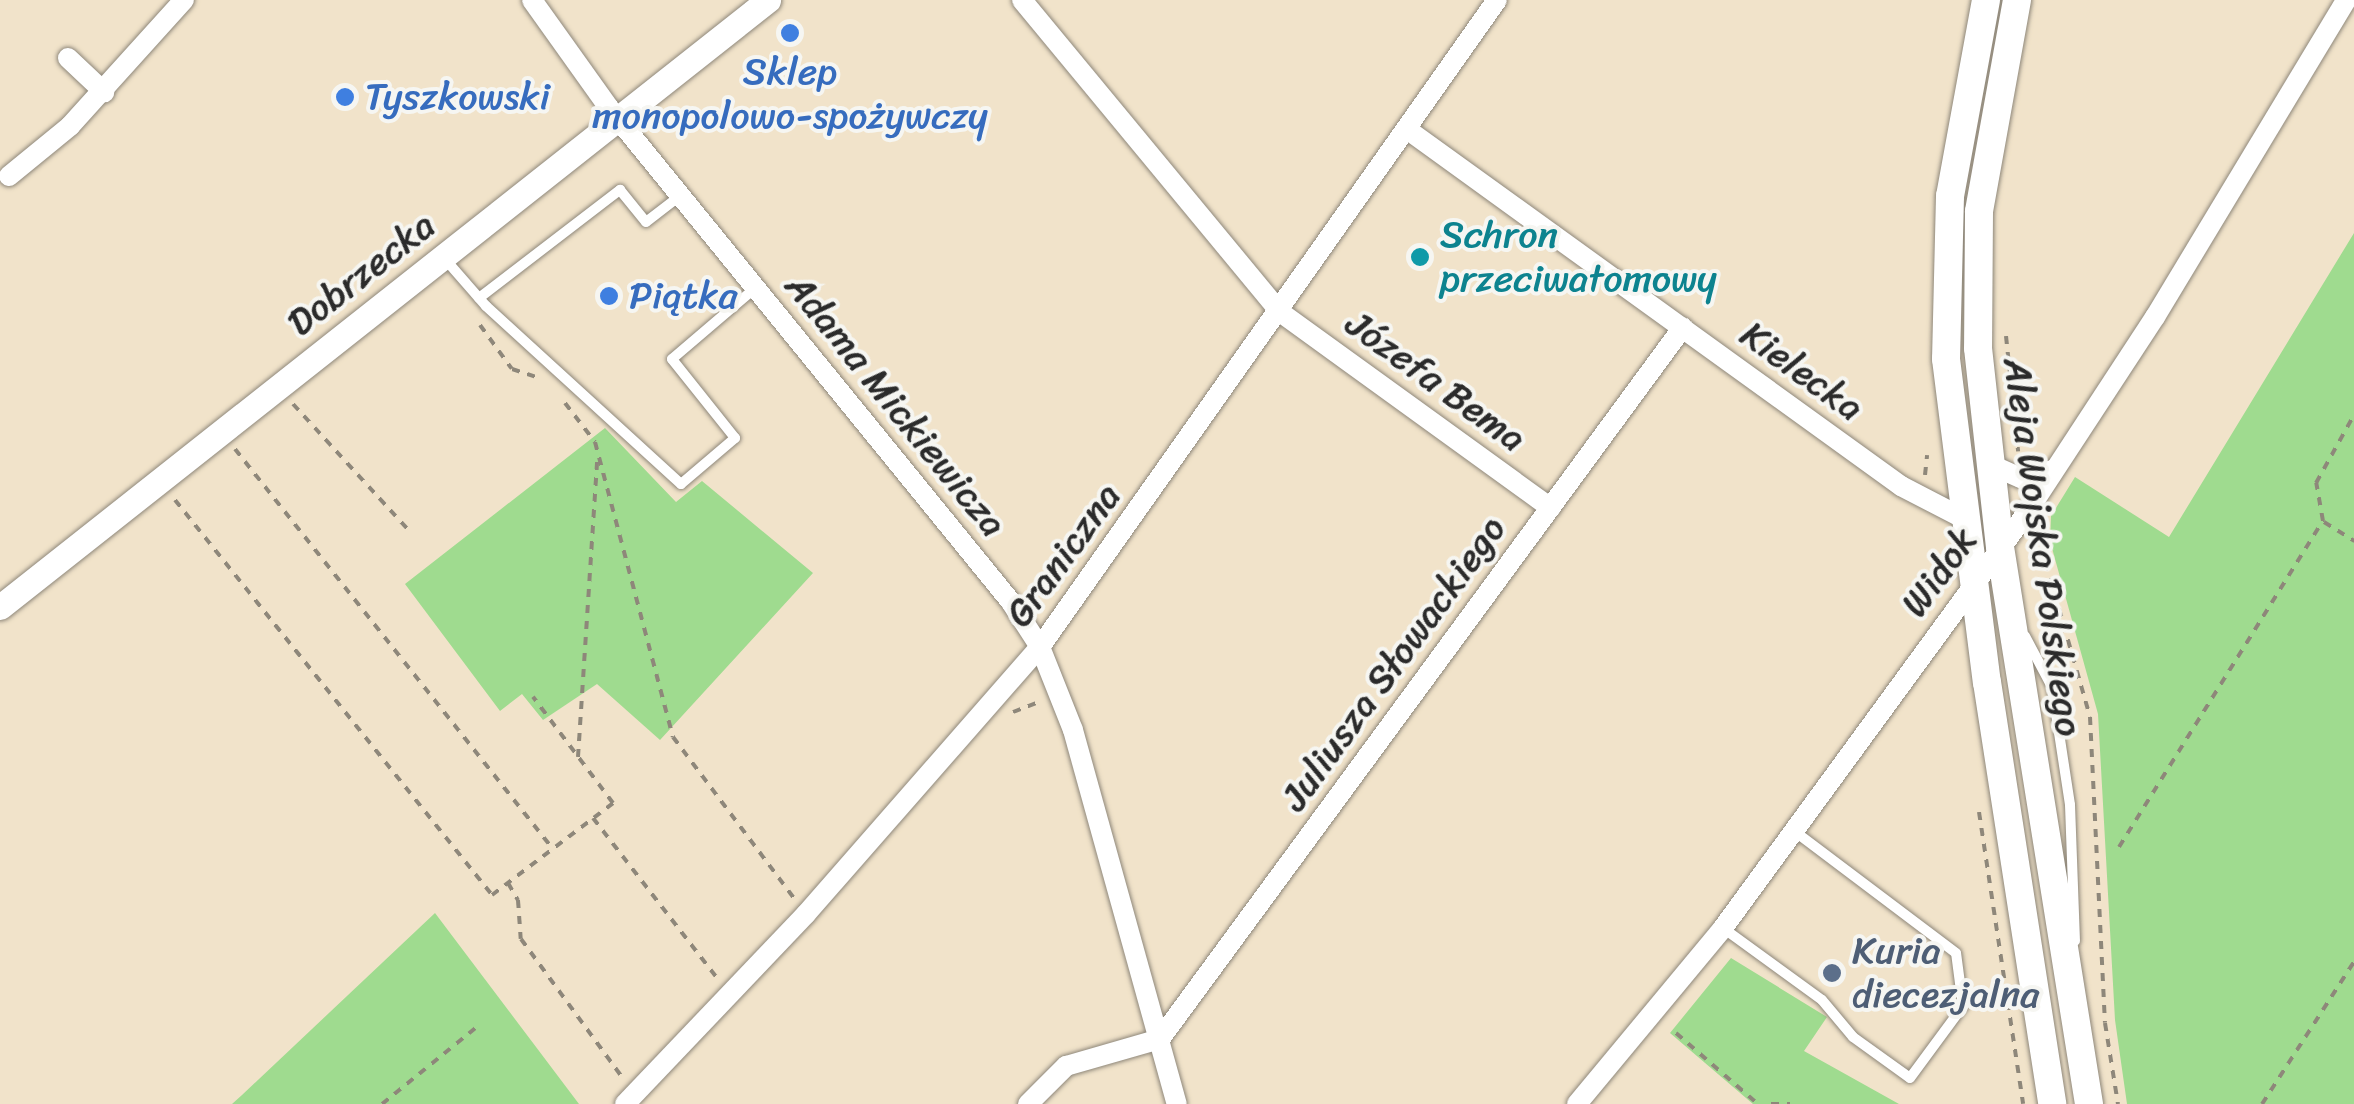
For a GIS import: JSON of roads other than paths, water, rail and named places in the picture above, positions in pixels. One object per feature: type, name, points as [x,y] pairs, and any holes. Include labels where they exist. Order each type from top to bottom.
[{"type":"main road","name":"Aleja Wojska Polskiego","points":[[1986,0],[1956,151],[1945,249],[1946,359],[1974,585],[2052,1104]]},
{"type":"main road","name":"Aleja Wojska Polskiego","points":[[2017,0],[1977,240],[1978,348],[2000,547],[2088,1104]]},
{"type":"street","points":[[9,176],[104,92],[184,0]]},
{"type":"street","name":"Adama Mickiewicza","points":[[532,0],[618,120],[1011,602],[1040,646],[1073,730],[1176,1104]]},
{"type":"street","name":"Dobrzecka","points":[[0,607],[768,0]]},
{"type":"street","name":"Józefa Bema","points":[[1022,0],[1280,312],[1551,508]]},
{"type":"street","name":"Graniczna","points":[[630,1099],[806,914],[1040,646],[1280,312],[1497,0]]},
{"type":"street","name":"Widok","points":[[1577,1104],[1724,928],[1974,585],[2156,316],[2346,0]]},
{"type":"street","points":[[68,58],[104,92]]},
{"type":"street","name":"Kielecka","points":[[1408,130],[1901,486],[1965,519]]},
{"type":"street","name":"Juliusza Słowackiego","points":[[1160,1039],[1683,328]]},
{"type":"street","points":[[1989,464],[2021,478],[2053,470]]},
{"type":"street","points":[[1028,1104],[1066,1066],[1160,1039]]},
{"type":"lane","points":[[479,298],[620,190],[646,222],[682,195]]},
{"type":"lane","points":[[444,257],[479,298],[681,484],[735,438],[672,359],[756,288]]},
{"type":"lane","points":[[1724,928],[1822,1000],[1853,1037],[1910,1078],[1964,1006],[1956,953],[1794,831]]},
{"type":"place","name":"Sklep monopolowo-spożywczy","points":[[790,33]]},
{"type":"place","name":"Tyszkowski","points":[[345,97]]},
{"type":"place","name":"Schron przeciwatomowy","points":[[1420,257]]},
{"type":"place","name":"Piątka","points":[[609,296]]},
{"type":"place","name":"Kuria diecezjalna","points":[[1832,973]]}]
